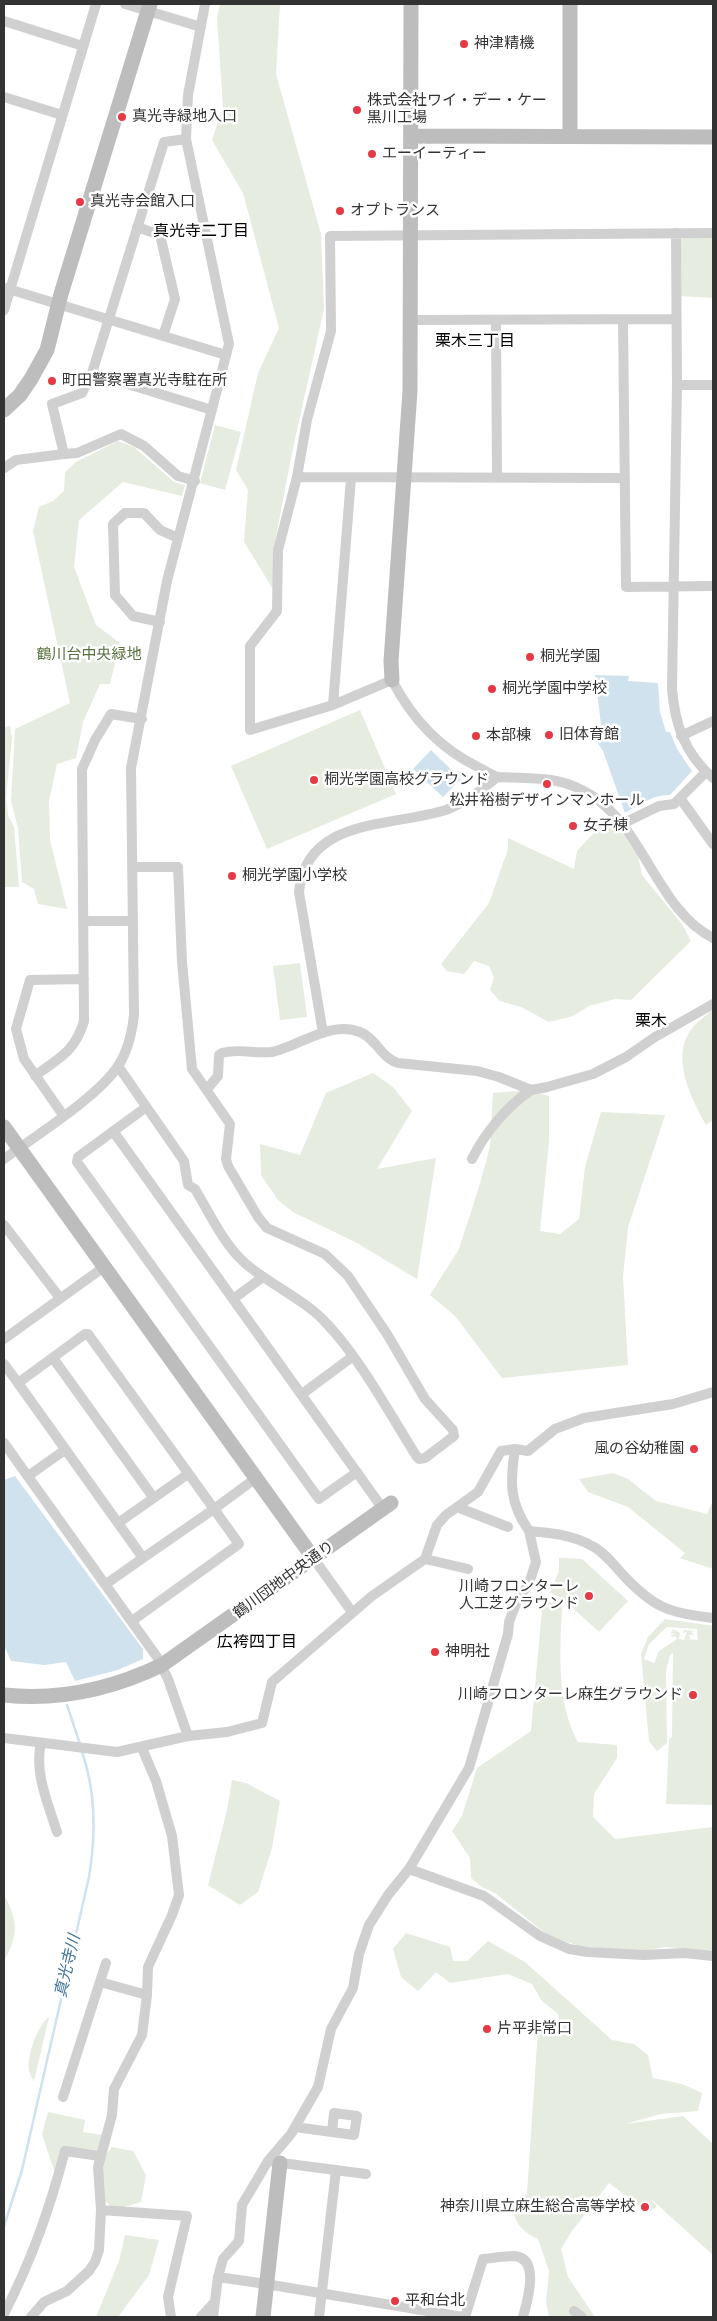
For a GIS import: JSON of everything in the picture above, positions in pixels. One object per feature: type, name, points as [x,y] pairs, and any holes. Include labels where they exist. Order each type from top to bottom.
[{"type":"street","points":[[4,310],[7,289],[96,4]]},
{"type":"street","points":[[125,4],[149,8],[201,27]]},
{"type":"street","points":[[4,1159],[105,1081],[118,1066],[131,1039],[134,1015],[132,768],[167,581],[195,481],[229,344],[186,139],[188,95],[206,4]]},
{"type":"street","points":[[411,4],[410,391],[391,661],[392,680],[403,701],[432,737],[463,760],[497,777],[525,776],[564,782],[585,791],[599,801],[622,824],[681,911],[703,933],[713,938]]},
{"type":"street","points":[[570,4],[570,136]]},
{"type":"street","points":[[4,410],[20,395],[40,365],[47,350],[58,304],[149,8]]},
{"type":"street","points":[[4,21],[83,46]]},
{"type":"street","points":[[4,98],[62,115]]},
{"type":"street","points":[[412,136],[713,137]]},
{"type":"street","points":[[64,454],[52,404],[82,392],[92,373],[164,142],[186,139]]},
{"type":"street","points":[[138,227],[160,235],[175,299],[163,336]]},
{"type":"street","points":[[622,824],[659,806],[674,804],[709,775],[681,736],[672,689],[677,385],[675,320],[676,233]]},
{"type":"street","points":[[392,680],[333,705],[250,730],[250,646],[277,611],[278,550],[297,477],[307,420],[332,331],[330,236],[713,233]]},
{"type":"street","points":[[7,289],[226,355]]},
{"type":"street","points":[[410,320],[675,320]]},
{"type":"street","points":[[496,320],[497,478]]},
{"type":"street","points":[[623,321],[626,587],[713,586]]},
{"type":"street","points":[[92,373],[212,410]]},
{"type":"street","points":[[677,385],[713,385]]},
{"type":"street","points":[[4,468],[16,460],[77,453],[121,434],[144,446],[178,476],[195,481]]},
{"type":"street","points":[[297,477],[625,478]]},
{"type":"street","points":[[333,705],[351,478]]},
{"type":"street","points":[[160,622],[133,616],[115,596],[113,524],[125,513],[144,513],[160,530],[178,538]]},
{"type":"street","points":[[35,1076],[70,1050],[79,1039],[84,1021],[82,769],[95,740],[111,714],[142,719]]},
{"type":"street","points":[[681,736],[713,721]]},
{"type":"street","points":[[323,1033],[299,892],[300,881],[307,863],[321,844],[341,833],[447,809],[485,788],[497,777]]},
{"type":"street","points":[[680,798],[713,844]]},
{"type":"street","points":[[118,1066],[124,1072],[145,1108],[184,1161],[188,1185],[195,1189],[235,1254],[263,1277],[317,1314],[329,1325],[419,1459],[426,1458],[454,1436],[453,1430],[425,1399],[387,1334],[337,1264],[325,1254],[271,1231],[262,1223],[228,1166],[226,1159],[230,1124],[192,1069],[182,962],[178,867],[133,867]]},
{"type":"street","points":[[84,921],[133,921]]},
{"type":"street","points":[[63,1115],[24,1059],[16,1029],[30,980],[84,980]]},
{"type":"street","points":[[472,1160],[479,1144],[514,1102],[530,1090],[571,1082],[593,1074],[626,1057],[655,1037],[713,1004]]},
{"type":"street","points":[[207,1089],[218,1076],[219,1055],[222,1053],[260,1054],[276,1051],[335,1030],[361,1032],[372,1040],[390,1061],[398,1064],[460,1068],[499,1076],[530,1090]]},
{"type":"street","points":[[145,1108],[77,1159],[125,1230],[319,1499],[357,1472]]},
{"type":"street","points":[[4,1127],[352,1612]]},
{"type":"street","points":[[113,1132],[357,1472],[387,1506]]},
{"type":"street","points":[[4,1225],[60,1298]]},
{"type":"street","points":[[4,1339],[104,1267]]},
{"type":"street","points":[[233,1300],[263,1277]]},
{"type":"street","points":[[18,1383],[85,1334],[88,1334],[238,1544],[132,1621]]},
{"type":"street","points":[[302,1394],[352,1357]]},
{"type":"street","points":[[53,1358],[153,1497]]},
{"type":"street","points":[[4,1364],[143,1558]]},
{"type":"street","points":[[4,1738],[117,1752],[142,1748],[188,1736],[227,1732],[262,1723],[272,1682],[352,1612],[395,1578],[425,1559],[437,1525],[478,1492],[501,1451],[515,1449],[528,1451],[555,1429],[584,1418],[673,1404],[713,1392]]},
{"type":"street","points":[[5,1448],[28,1476],[162,1665],[188,1736]]},
{"type":"street","points":[[213,2317],[213,2304],[218,2277],[223,2259],[238,2241],[242,2205],[274,2162],[318,2087],[331,2028],[353,1988],[359,1954],[369,1925],[388,1895],[409,1869],[470,1768],[504,1651],[509,1622],[519,1596],[528,1586],[536,1562],[530,1531],[520,1517],[511,1492],[515,1449]]},
{"type":"street","points":[[28,1476],[65,1450]]},
{"type":"street","points":[[118,1523],[188,1474]]},
{"type":"street","points":[[106,1584],[256,1478]]},
{"type":"street","name":"鶴川団地中央通り","points":[[4,1695],[46,1696],[79,1693],[120,1683],[162,1665],[387,1506]]},
{"type":"street","points":[[457,1507],[508,1527]]},
{"type":"street","points":[[530,1531],[563,1535],[594,1547],[642,1593],[661,1608],[677,1613],[713,1618]]},
{"type":"street","points":[[425,1559],[468,1569]]},
{"type":"street","points":[[41,1743],[38,1762],[40,1776],[56,1832]]},
{"type":"street","points":[[31,2317],[44,2302],[67,2291],[92,2266],[99,2250],[101,2210],[98,2182],[100,2156],[112,2115],[114,2089],[142,2035],[148,1967],[172,1916],[179,1887],[172,1836],[156,1781],[142,1748]]},
{"type":"street","points":[[409,1869],[484,1896],[540,1936],[569,1949],[644,1955],[684,1953],[713,1956]]},
{"type":"street","points":[[63,2097],[106,1963]]},
{"type":"street","points":[[100,1982],[147,1995]]},
{"type":"street","points":[[295,2127],[332,2132]]},
{"type":"street","points":[[4,2314],[26,2271],[48,2213],[65,2151],[100,2156]]},
{"type":"street","points":[[274,2162],[366,2174]]},
{"type":"street","points":[[263,2317],[274,2162]]},
{"type":"street","points":[[319,2317],[336,2170]]},
{"type":"street","points":[[101,2210],[187,2216],[168,2297],[171,2317]]},
{"type":"street","points":[[218,2277],[464,2317],[483,2259],[516,2256],[525,2262],[532,2278],[523,2317]]},
{"type":"street","points":[[201,2317],[213,2304]]},
{"type":"green space","points":[[220,4],[280,4],[276,74],[321,234],[324,309],[293,448],[274,547],[273,589],[244,542],[248,490],[236,470],[258,373],[279,328],[243,193],[212,140],[223,107],[217,17]]},
{"type":"green space","points":[[683,237],[713,237],[713,298],[680,296],[680,241]]},
{"type":"green space","points":[[215,425],[241,432],[225,490],[200,483]]},
{"type":"green space","name":"鶴川台中央緑地","points":[[118,441],[134,447],[174,482],[185,485],[182,496],[123,482],[79,520],[74,567],[96,625],[120,643],[110,684],[100,684],[83,722],[76,758],[57,764],[49,801],[50,840],[67,909],[38,904],[34,889],[22,882],[18,828],[11,801],[15,729],[70,703],[33,531],[39,507],[53,501],[64,491],[65,472],[76,462]]},
{"type":"green space","name":"桐光学園高校グラウンド","points":[[360,710],[396,794],[267,849],[231,766]]},
{"type":"green space","points":[[10,726],[12,738],[6,798],[8,815],[14,827],[19,887],[4,887],[4,727]]},
{"type":"green space","points":[[613,820],[638,856],[642,875],[682,924],[691,941],[631,1000],[615,999],[589,1006],[573,1016],[549,1022],[521,1007],[500,1001],[490,990],[494,977],[489,966],[474,961],[464,974],[447,971],[441,964],[489,903],[508,849],[508,838],[574,869],[577,851],[605,821]]},
{"type":"green space","points":[[300,963],[307,1017],[280,1020],[273,966]]},
{"type":"green space","points":[[713,1009],[713,1120],[706,1125],[689,1090],[683,1063],[683,1050],[686,1038],[693,1027]]},
{"type":"green space","points":[[373,1073],[393,1087],[412,1111],[377,1169],[436,1158],[417,1279],[357,1243],[293,1212],[278,1200],[261,1175],[260,1144],[300,1155],[326,1093]]},
{"type":"green space","points":[[528,1090],[549,1096],[549,1142],[540,1231],[560,1234],[579,1219],[585,1167],[601,1112],[665,1115],[628,1227],[623,1277],[628,1365],[502,1378],[455,1316],[430,1295],[459,1249],[479,1187],[490,1147],[493,1093]]},
{"type":"green space","points":[[613,1473],[628,1479],[656,1501],[707,1514],[713,1500],[713,1569],[680,1558],[685,1553],[628,1507],[588,1492],[579,1479]]},
{"type":"green space","name":"川崎フロンターレ 人工芝グラウンド","points":[[559,1558],[582,1559],[628,1601],[599,1632],[562,1598],[550,1593],[559,1571]]},
{"type":"green space","points":[[543,1599],[562,1607],[560,1659],[563,1693],[571,1727],[578,1742],[617,1745],[617,1758],[594,1794],[593,1817],[615,1839],[713,1827],[713,1951],[665,1947],[640,1952],[580,1946],[550,1937],[495,1893],[482,1887],[471,1878],[470,1858],[452,1831],[462,1816],[477,1768],[531,1731]]},
{"type":"green space","name":"川崎フロンターレ麻生グラウンド","points":[[665,1619],[713,1626],[713,1805],[666,1804],[669,1739],[672,1737],[673,1653],[670,1655],[666,1671],[667,1743],[657,1751],[649,1741],[641,1654],[648,1637]],"holes":[[[667,1627],[697,1629],[698,1640],[679,1639],[680,1633],[673,1629],[671,1633],[675,1634],[671,1635],[677,1639],[659,1651],[654,1663],[644,1659],[649,1644]]]},
{"type":"green space","points":[[684,1630],[695,1631],[690,1632],[695,1634],[689,1635],[690,1639],[684,1639],[687,1632],[683,1633]]},
{"type":"green space","points":[[232,1780],[246,1783],[280,1801],[272,1848],[258,1892],[240,1905],[208,1885],[227,1810]]},
{"type":"green space","points":[[4,1894],[12,1913],[15,1928],[12,1943],[4,1961]]},
{"type":"green space","points":[[406,1933],[450,1947],[453,1961],[467,1961],[488,1941],[525,1962],[612,2040],[634,2044],[648,2055],[653,2078],[682,2084],[702,2093],[698,2111],[661,2114],[625,2124],[683,2116],[713,2144],[713,2255],[650,2198],[657,2207],[648,2212],[609,2183],[572,2231],[561,2249],[568,2277],[595,2317],[549,2317],[546,2302],[549,2271],[538,2239],[519,2225],[514,2212],[520,2200],[527,2194],[538,2029],[562,2034],[558,2014],[541,2000],[532,1984],[508,1974],[450,1983],[436,1972],[418,1991],[401,1977],[393,1949]]},
{"type":"green space","points":[[49,2017],[34,2081],[29,2070],[30,2057],[37,2033]]},
{"type":"green space","points":[[48,2112],[85,2120],[83,2132],[103,2135],[98,2150],[63,2148],[57,2171],[54,2170],[42,2134]]},
{"type":"green space","points":[[112,2147],[133,2151],[146,2175],[141,2202],[115,2210],[103,2199],[96,2167]]},
{"type":"green space","points":[[125,2235],[159,2240],[149,2275],[118,2317],[96,2317],[119,2261]]},
{"type":"water","points":[[595,675],[629,676],[628,681],[658,683],[660,712],[666,732],[670,732],[677,749],[692,771],[670,795],[652,798],[625,813],[603,751],[596,740],[601,725]]},
{"type":"water","points":[[431,750],[461,779],[443,797],[413,769]]},
{"type":"water","points":[[15,1476],[143,1649],[143,1659],[118,1670],[75,1681],[66,1662],[44,1665],[11,1661],[4,1645],[4,1480]]},
{"type":"waterway","name":"真光寺川","points":[[67,1705],[80,1744]]},
{"type":"waterway","name":"真光寺川","points":[[4,2226],[22,2170],[89,1877],[94,1830],[90,1782],[82,1752]]},
{"type":"place","name":"神津精機","points":[[464,44]]},
{"type":"place","name":"株式会社ワイ・デー・ケー 黒川工場","points":[[357,110]]},
{"type":"place","name":"真光寺緑地入口","points":[[122,117]]},
{"type":"place","name":"エーイーティー","points":[[372,154]]},
{"type":"place","name":"真光寺会館入口","points":[[80,202]]},
{"type":"place","name":"オプトランス","points":[[340,211]]},
{"type":"place","name":"町田警察署真光寺駐在所","points":[[52,381]]},
{"type":"place","name":"桐光学園","points":[[530,657]]},
{"type":"place","name":"桐光学園中学校","points":[[492,689]]},
{"type":"place","name":"旧体育館","points":[[549,735]]},
{"type":"place","name":"本部棟","points":[[476,736]]},
{"type":"place","name":"桐光学園高校グラウンド","points":[[314,780]]},
{"type":"place","name":"松井裕樹デザインマンホール","points":[[547,784]]},
{"type":"place","name":"女子棟","points":[[573,826]]},
{"type":"place","name":"桐光学園小学校","points":[[232,876]]},
{"type":"place","name":"風の谷幼稚園","points":[[694,1449]]},
{"type":"place","name":"川崎フロンターレ 人工芝グラウンド","points":[[589,1596]]},
{"type":"place","name":"神明社","points":[[435,1652]]},
{"type":"place","name":"川崎フロンターレ麻生グラウンド","points":[[693,1695]]},
{"type":"place","name":"片平非常口","points":[[487,2029]]},
{"type":"place","name":"神奈川県立麻生総合高等学校","points":[[645,2207]]},
{"type":"place","name":"平和台北","points":[[395,2301]]},
{"type":"district","name":"真光寺二丁目","points":[[201,232]]},
{"type":"district","name":"栗木三丁目","points":[[475,342]]},
{"type":"district","name":"栗木","points":[[651,1022]]},
{"type":"district","name":"広袴四丁目","points":[[257,1643]]}]
